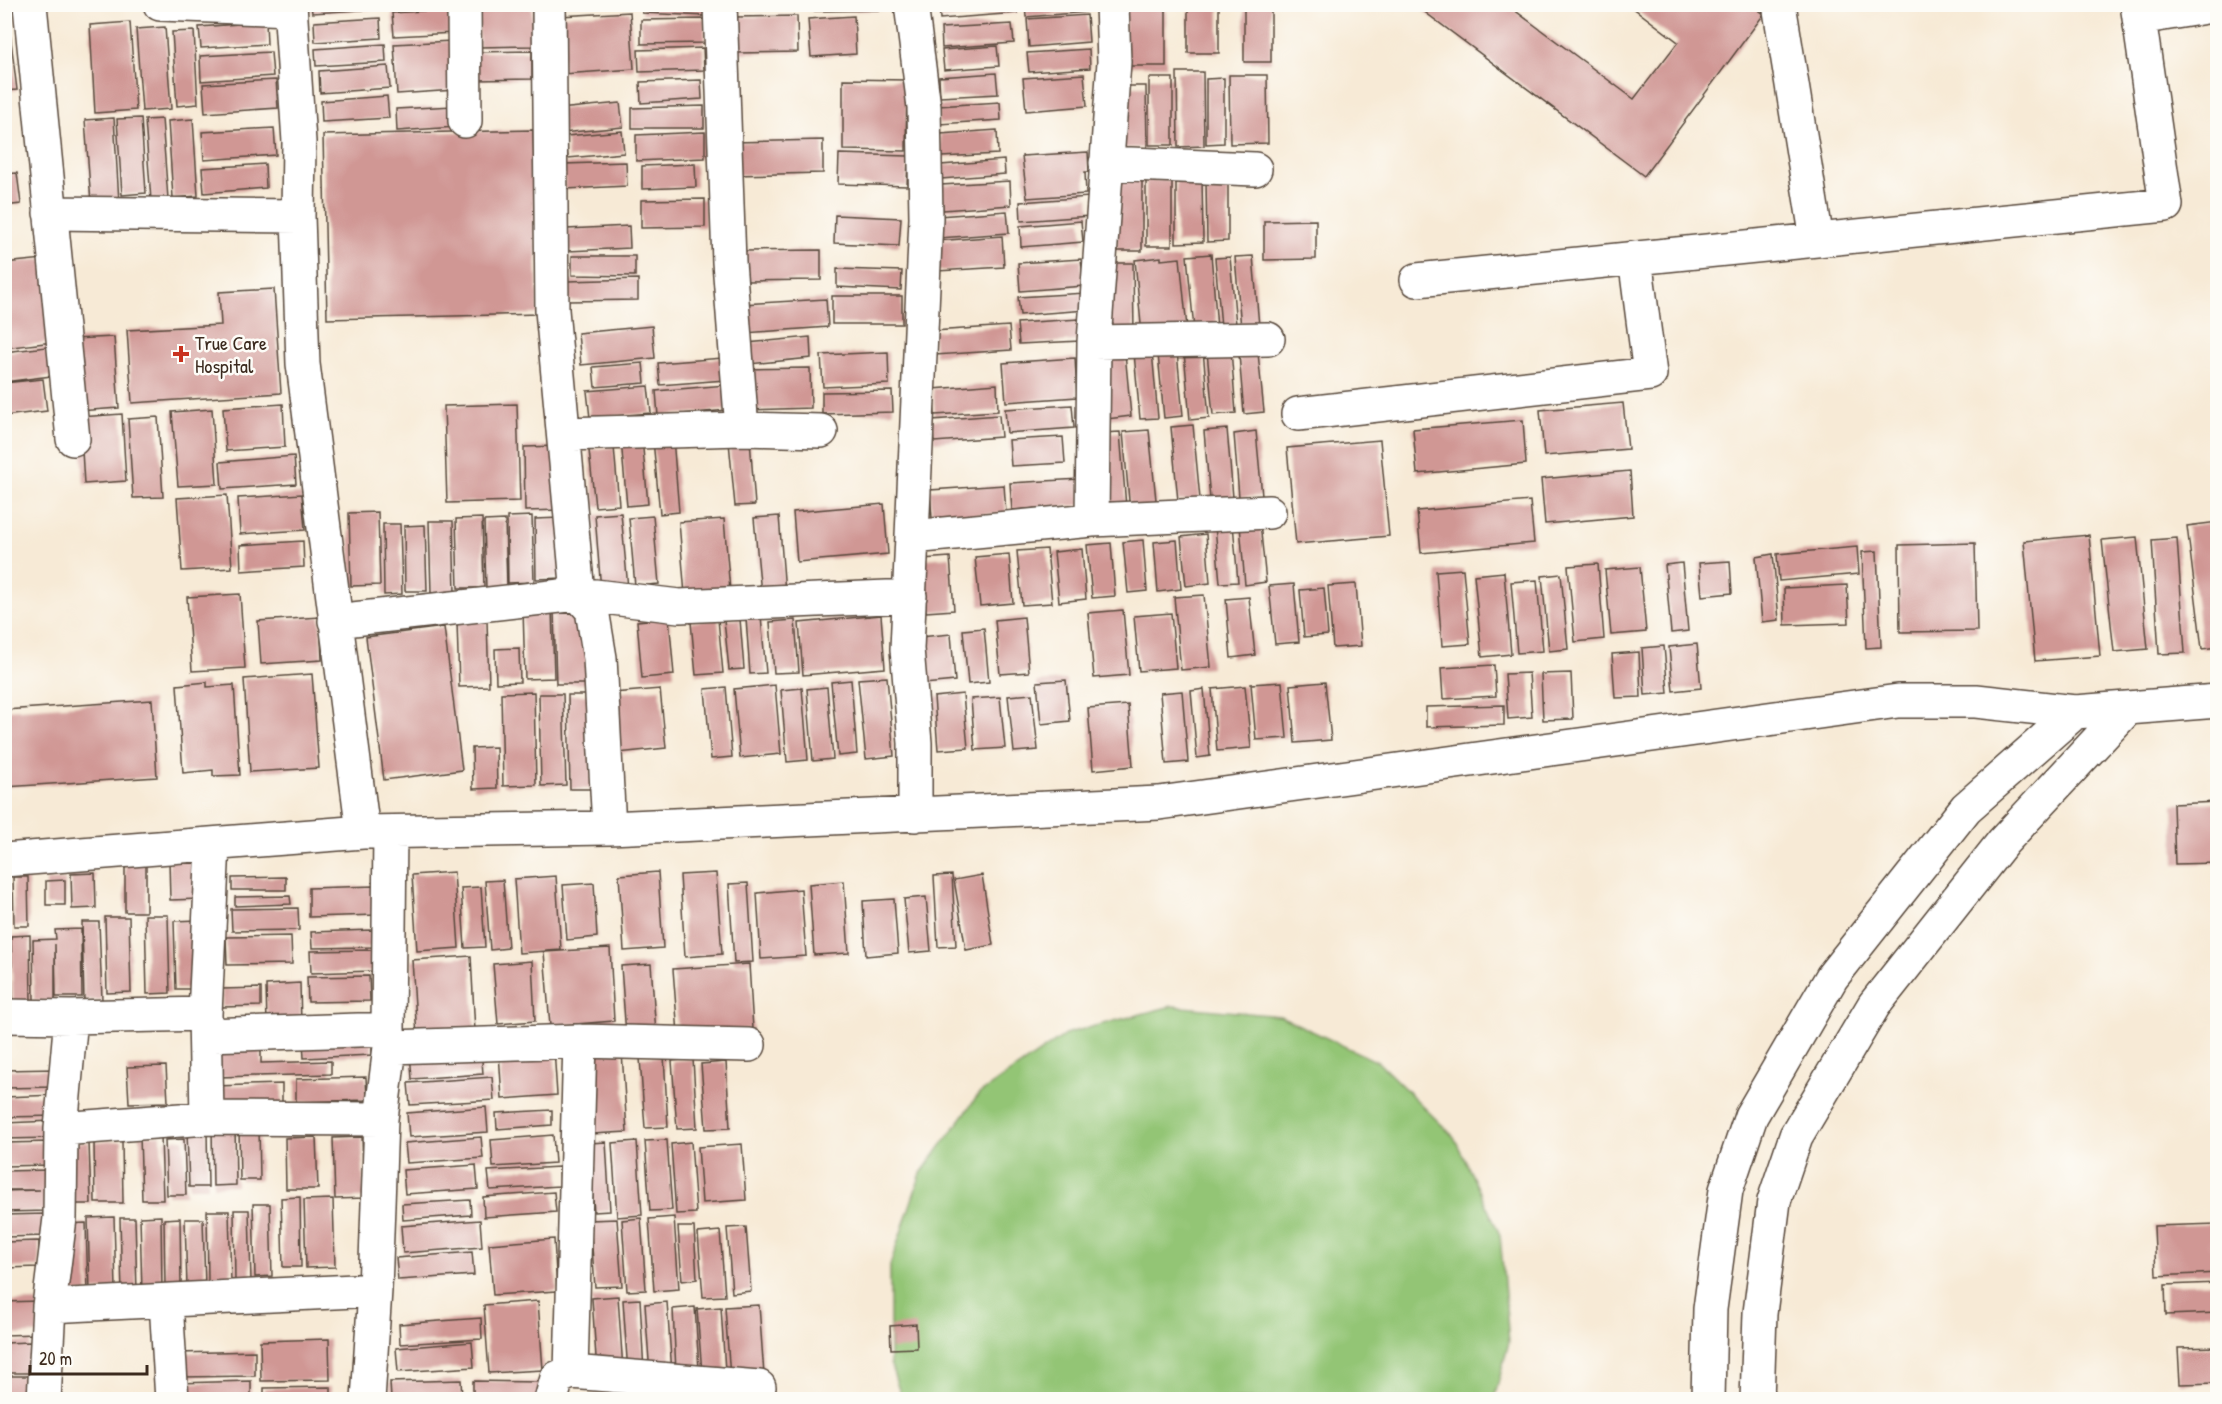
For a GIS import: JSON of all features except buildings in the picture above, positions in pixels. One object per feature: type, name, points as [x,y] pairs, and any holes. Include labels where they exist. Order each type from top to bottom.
[{"type":"street","points":[[7,4],[37,4]]},
{"type":"street","points":[[159,4],[290,7],[299,142],[298,216],[303,364],[335,621],[377,832],[389,1038],[381,1119],[375,1290],[368,1400]]},
{"type":"street","points":[[464,4],[465,121]]},
{"type":"street","points":[[549,4],[552,310],[578,594],[592,610],[600,658],[609,828]]},
{"type":"street","points":[[720,4],[729,262],[742,429]]},
{"type":"street","points":[[911,4],[924,107],[926,219],[907,649],[915,743],[915,815]]},
{"type":"street","points":[[1092,520],[1094,342],[1114,62],[1112,4]]},
{"type":"street","points":[[1779,4],[1817,240]]},
{"type":"street","points":[[30,5],[73,439]]},
{"type":"street","points":[[1417,280],[2166,205],[2138,11],[2217,5]]},
{"type":"street","points":[[1106,163],[1255,170]]},
{"type":"street","points":[[50,213],[298,216]]},
{"type":"street","points":[[1298,414],[1650,374],[1635,258]]},
{"type":"street","points":[[1094,342],[1268,339]]},
{"type":"street","points":[[564,434],[742,429],[821,431]]},
{"type":"street","points":[[912,537],[1092,520],[1269,512]]},
{"type":"street","points":[[335,621],[578,594],[679,606],[910,596]]},
{"type":"street","points":[[4,860],[377,832],[609,828],[1159,803],[1898,701],[1976,701],[2075,712],[2217,701]]},
{"type":"street","points":[[1757,1400],[1760,1313],[1774,1201],[1796,1136],[1881,996],[2003,842],[2128,708]]},
{"type":"street","points":[[1707,1400],[1710,1309],[1726,1190],[1751,1116],[1832,977],[1959,817],[2075,712]]},
{"type":"street","points":[[207,1118],[205,1024],[213,844]]},
{"type":"street","points":[[4,1016],[205,1024],[389,1038],[749,1046]]},
{"type":"street","points":[[44,1400],[49,1306],[60,1218],[61,1130],[71,1017]]},
{"type":"street","points":[[571,1372],[580,1041]]},
{"type":"street","points":[[61,1130],[207,1118],[381,1119]]},
{"type":"street","points":[[49,1306],[375,1290]]},
{"type":"street","points":[[166,1302],[172,1400]]},
{"type":"street","points":[[551,1400],[557,1377],[571,1372],[759,1387]]},
{"type":"green space","points":[[1172,1006],[1280,1016],[1378,1062],[1454,1137],[1500,1235],[1509,1342],[1494,1399],[902,1399],[890,1363],[890,1265],[921,1173],[979,1094],[1068,1033]]},
{"type":"place","name":"True Care Hospital","points":[[181,354]]}]
